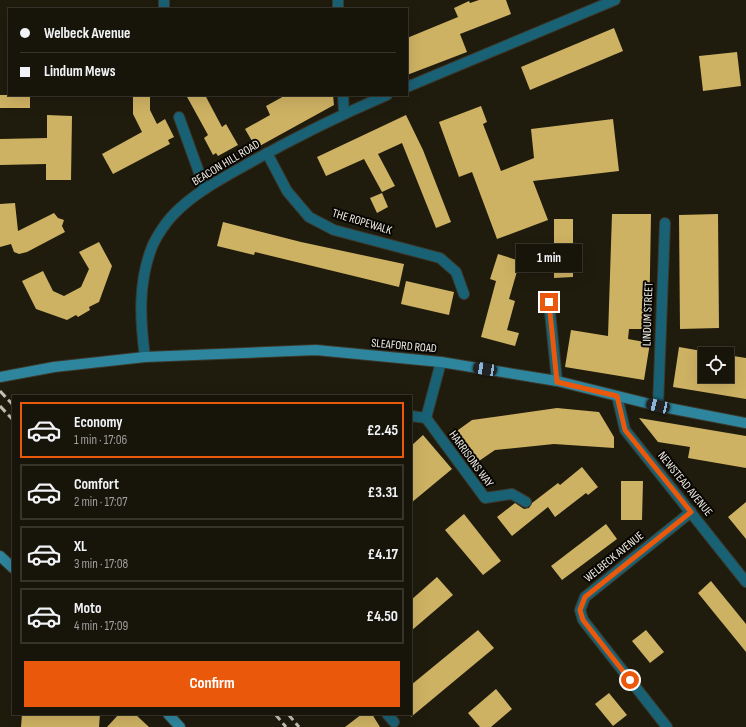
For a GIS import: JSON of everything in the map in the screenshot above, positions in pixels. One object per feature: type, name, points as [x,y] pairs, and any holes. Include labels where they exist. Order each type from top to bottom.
[{"type":"street","points":[[408,87],[590,5],[615,0]]},
{"type":"street","points":[[343,96],[344,113]]},
{"type":"street","name":"BEACON HILL ROAD","points":[[145,357],[142,330],[142,287],[152,246],[174,214],[205,189],[267,153],[344,113],[385,96]]},
{"type":"street","points":[[179,117],[205,189]]},
{"type":"street","name":"THE ROPEWALK","points":[[267,153],[287,191],[309,217],[334,230],[440,258],[456,272],[464,294]]},
{"type":"street","name":"LINDUM STREET","points":[[658,406],[665,223]]},
{"type":"street","points":[[549,302],[557,382]]},
{"type":"street","name":"SLEAFORD ROAD","points":[[1,377],[54,367],[145,357],[316,350],[441,362],[557,382],[658,406],[746,423]]},
{"type":"street","points":[[412,416],[426,418],[441,362]]},
{"type":"street","name":"NEWSTEAD AVENUE","points":[[617,396],[625,430],[746,582]]},
{"type":"street","name":"HARRISONS WAY","points":[[426,418],[485,498],[512,494],[526,502]]},
{"type":"street","name":"WELBECK AVENUE","points":[[667,727],[583,620],[580,610],[585,597],[691,512]]},
{"type":"street","points":[[0,556],[12,567]]},
{"type":"street","points":[[169,715],[180,727]]},
{"type":"building","points":[[479,0],[506,0],[511,14],[460,34],[467,52],[408,75],[408,38],[458,17],[454,8],[469,1],[470,3]]},
{"type":"building","points":[[614,28],[623,51],[530,90],[521,67]]},
{"type":"building","points":[[737,52],[741,86],[703,91],[699,56]]},
{"type":"building","points":[[0,95],[30,96],[30,108],[0,108]]},
{"type":"building","points":[[133,96],[150,96],[150,110],[157,124],[165,119],[174,137],[168,140],[170,144],[113,174],[102,154],[142,132],[133,114]]},
{"type":"building","points":[[187,96],[206,96],[222,127],[226,124],[238,145],[218,156],[216,153],[213,155],[204,138],[208,135]]},
{"type":"building","points":[[284,96],[333,96],[334,105],[256,148],[245,129],[270,115],[266,106]]},
{"type":"building","points":[[481,106],[487,122],[483,124],[501,171],[534,158],[531,129],[613,119],[619,171],[533,181],[548,220],[497,239],[472,172],[459,177],[439,122]]},
{"type":"building","points":[[47,115],[72,116],[71,180],[46,180],[46,164],[0,165],[0,139],[47,138]]},
{"type":"building","points":[[406,115],[423,150],[451,222],[436,228],[402,143],[378,154],[395,186],[382,192],[364,159],[326,176],[317,157]]},
{"type":"building","points":[[382,193],[388,207],[377,213],[370,198]]},
{"type":"building","points":[[15,203],[18,231],[54,213],[58,218],[64,220],[62,226],[65,232],[27,252],[19,254],[14,252],[11,244],[0,247],[0,204]]},
{"type":"building","points":[[612,214],[651,214],[649,329],[629,329],[628,339],[650,343],[644,380],[565,367],[571,330],[608,336]]},
{"type":"building","points":[[718,214],[719,328],[680,329],[679,215]]},
{"type":"building","points":[[554,219],[573,219],[573,277],[554,278]]},
{"type":"building","points":[[223,222],[301,242],[404,264],[399,287],[255,252],[254,255],[217,246]]},
{"type":"building","points":[[99,242],[112,266],[99,302],[89,307],[90,310],[78,317],[76,315],[67,320],[36,309],[22,281],[43,271],[53,291],[64,296],[81,287],[89,269],[79,252]]},
{"type":"building","points":[[498,254],[520,261],[509,299],[515,301],[507,330],[519,333],[515,346],[481,337],[496,281],[490,279]]},
{"type":"building","points":[[406,281],[454,292],[449,315],[401,304]]},
{"type":"building","points":[[679,347],[698,350],[698,383],[734,383],[734,356],[746,358],[746,399],[673,387]]},
{"type":"building","points":[[557,408],[599,412],[614,437],[614,448],[554,444],[495,450],[476,463],[454,433],[472,420]]},
{"type":"building","points":[[639,418],[746,436],[746,468],[688,458],[690,447],[658,442]]},
{"type":"building","points":[[423,435],[452,469],[412,502],[412,445]]},
{"type":"building","points":[[582,467],[598,487],[588,495],[586,493],[555,517],[548,507],[512,536],[497,517],[515,503],[524,509],[529,508],[532,503],[558,483],[560,485]]},
{"type":"building","points":[[621,481],[643,481],[642,520],[621,520]]},
{"type":"building","points":[[746,502],[746,539],[728,517]]},
{"type":"building","points":[[464,514],[501,561],[483,575],[445,530]]},
{"type":"building","points":[[606,524],[617,539],[562,580],[551,566]]},
{"type":"building","points":[[437,577],[453,595],[412,630],[412,599]]},
{"type":"building","points":[[711,581],[746,624],[746,652],[698,593]]},
{"type":"building","points":[[478,630],[494,648],[411,717],[412,684]]},
{"type":"building","points":[[646,630],[664,652],[650,663],[632,641]]},
{"type":"building","points":[[496,689],[512,709],[491,727],[480,727],[468,713]]},
{"type":"building","points":[[609,693],[627,715],[613,726],[595,704]]},
{"type":"building","points":[[22,715],[100,715],[99,727],[21,727]]},
{"type":"building","points":[[118,715],[136,715],[149,727],[107,727]]},
{"type":"building","points":[[361,715],[373,715],[380,727],[345,727]]},
{"type":"railway","points":[[0,391],[12,404]]},
{"type":"railway","points":[[0,406],[12,419]]},
{"type":"railway","points":[[276,715],[286,727]]},
{"type":"railway","points":[[289,715],[299,727]]},
{"type":"route","points":[[549,302],[557,382],[617,396],[625,430],[691,512],[585,597],[580,610],[583,620],[630,680]]}]
